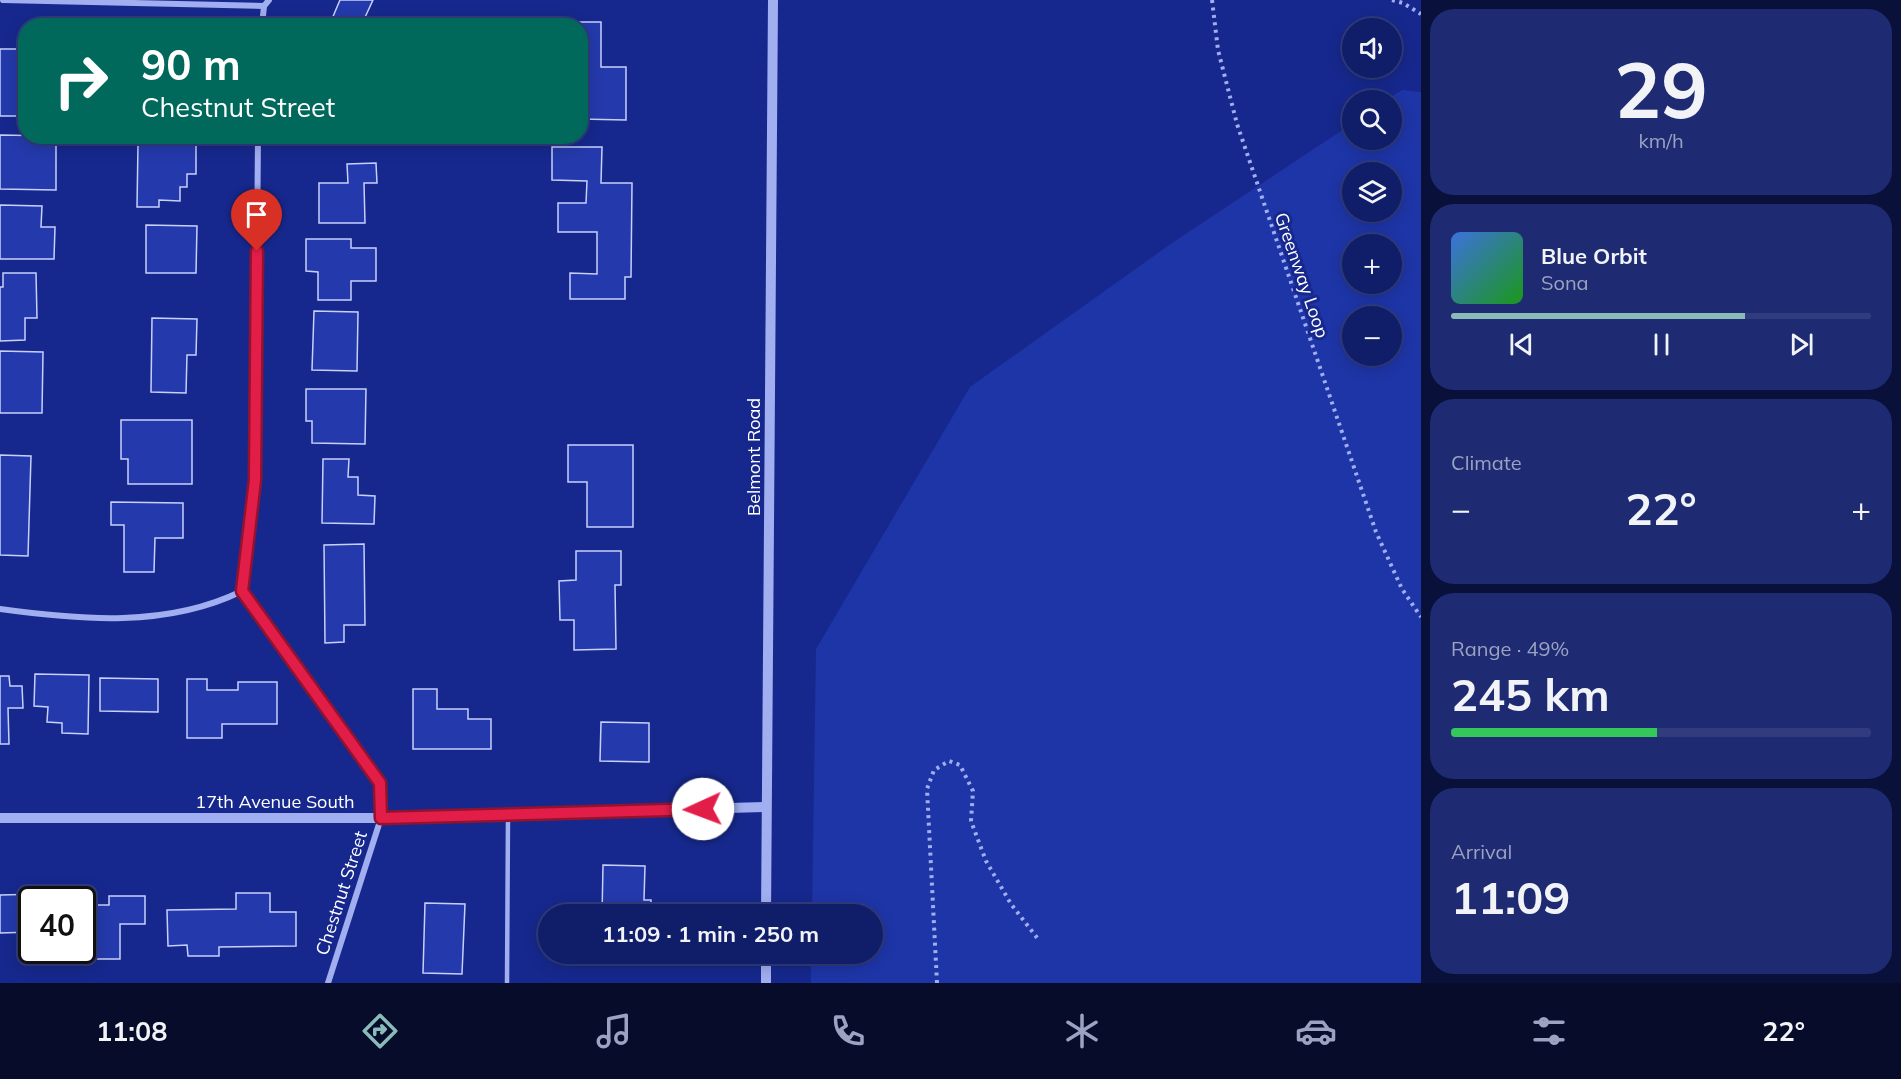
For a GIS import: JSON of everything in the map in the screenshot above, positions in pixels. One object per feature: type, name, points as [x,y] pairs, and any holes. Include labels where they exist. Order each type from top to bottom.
[{"type":"street","points":[[3,0],[266,3],[263,18]]},
{"type":"street","name":"Belmont Road","points":[[766,904],[773,0]]},
{"type":"street","points":[[0,609],[72,619],[143,618],[215,604],[242,591],[255,480],[258,144]]},
{"type":"street","name":"Chestnut Street","points":[[242,591],[380,783],[381,818],[328,983]]},
{"type":"street","name":"17th Avenue South","points":[[0,818],[381,818],[766,807]]},
{"type":"street","points":[[766,964],[766,983]]},
{"type":"lane","points":[[507,983],[508,814]]},
{"type":"path","name":"Greenway Loop","points":[[1212,0],[1218,50],[1237,124],[1376,532],[1402,589],[1421,617]]},
{"type":"path","points":[[1392,0],[1403,3],[1421,14]]},
{"type":"path","points":[[938,983],[927,789],[934,770],[949,761],[960,765],[974,791],[971,821],[986,861],[1011,904],[1038,939]]},
{"type":"shaded area","points":[[1402,90],[1421,92],[1421,983],[811,983],[811,964],[883,964],[883,904],[812,904],[816,649],[970,387],[1172,243],[1342,130],[1342,150],[1402,150]]},
{"type":"building","points":[[340,0],[373,0],[365,18],[332,18]]},
{"type":"building","points":[[588,22],[601,22],[601,67],[626,67],[626,120],[588,119]]},
{"type":"building","points":[[0,49],[18,49],[18,116],[0,116]]},
{"type":"building","points":[[0,135],[18,135],[18,144],[56,144],[56,190],[0,189]]},
{"type":"building","points":[[138,144],[196,145],[196,174],[187,174],[187,187],[180,187],[180,201],[159,200],[159,207],[137,207]]},
{"type":"building","points":[[552,147],[602,147],[601,183],[632,183],[631,277],[625,277],[625,299],[570,299],[570,273],[597,274],[597,232],[558,232],[558,203],[586,203],[587,181],[552,180]]},
{"type":"building","points":[[376,163],[377,183],[364,183],[365,223],[319,223],[319,183],[348,183],[347,164]]},
{"type":"building","points":[[0,205],[42,206],[41,227],[55,227],[54,259],[0,259]]},
{"type":"building","points":[[146,225],[197,226],[196,273],[146,273]]},
{"type":"building","points":[[306,239],[351,239],[351,248],[376,248],[376,281],[351,281],[351,300],[318,300],[318,272],[306,271]]},
{"type":"building","points":[[3,273],[36,273],[37,318],[25,318],[25,340],[0,341],[0,287],[3,287]]},
{"type":"building","points":[[314,311],[358,312],[357,371],[312,370]]},
{"type":"building","points":[[152,318],[197,319],[196,355],[187,355],[186,393],[151,392]]},
{"type":"building","points":[[0,351],[43,352],[42,413],[0,413]]},
{"type":"building","points":[[306,389],[366,389],[365,444],[312,443],[312,421],[306,421]]},
{"type":"building","points":[[121,420],[192,420],[192,484],[128,484],[128,459],[121,459]]},
{"type":"building","points":[[568,445],[633,445],[633,527],[587,527],[587,482],[568,482]]},
{"type":"building","points":[[0,455],[31,456],[28,556],[0,555]]},
{"type":"building","points":[[323,459],[349,459],[348,477],[358,477],[358,495],[375,496],[374,524],[322,523]]},
{"type":"building","points":[[111,502],[183,503],[183,538],[155,538],[154,572],[124,572],[124,525],[111,525]]},
{"type":"building","points":[[364,544],[365,625],[344,625],[344,642],[325,643],[324,545]]},
{"type":"building","points":[[576,551],[621,551],[621,585],[615,585],[616,649],[574,650],[574,620],[560,620],[559,581],[576,580]]},
{"type":"building","points":[[35,674],[89,675],[88,734],[62,733],[62,723],[47,722],[48,707],[34,706]]},
{"type":"building","points":[[0,676],[9,676],[10,686],[22,686],[23,708],[8,708],[9,744],[0,744]]},
{"type":"building","points":[[100,678],[158,679],[158,712],[100,711]]},
{"type":"building","points":[[187,679],[207,679],[207,690],[238,690],[238,682],[277,682],[277,724],[222,724],[222,738],[187,738]]},
{"type":"building","points":[[413,689],[437,689],[437,709],[468,709],[468,719],[491,719],[491,749],[413,749]]},
{"type":"building","points":[[601,722],[649,723],[649,762],[600,761]]},
{"type":"building","points":[[603,865],[645,866],[644,900],[651,900],[651,904],[602,904]]},
{"type":"building","points":[[236,893],[270,893],[270,912],[296,912],[296,946],[219,947],[219,956],[188,956],[187,945],[168,946],[167,910],[236,909]]},
{"type":"building","points":[[0,895],[18,895],[18,932],[0,933]]},
{"type":"building","points":[[109,896],[145,896],[145,924],[120,924],[120,959],[96,959],[96,905],[109,905]]},
{"type":"building","points":[[425,903],[465,904],[462,974],[423,973]]},
{"type":"route","points":[[257,251],[255,480],[242,591],[380,783],[381,818],[703,809]]}]
